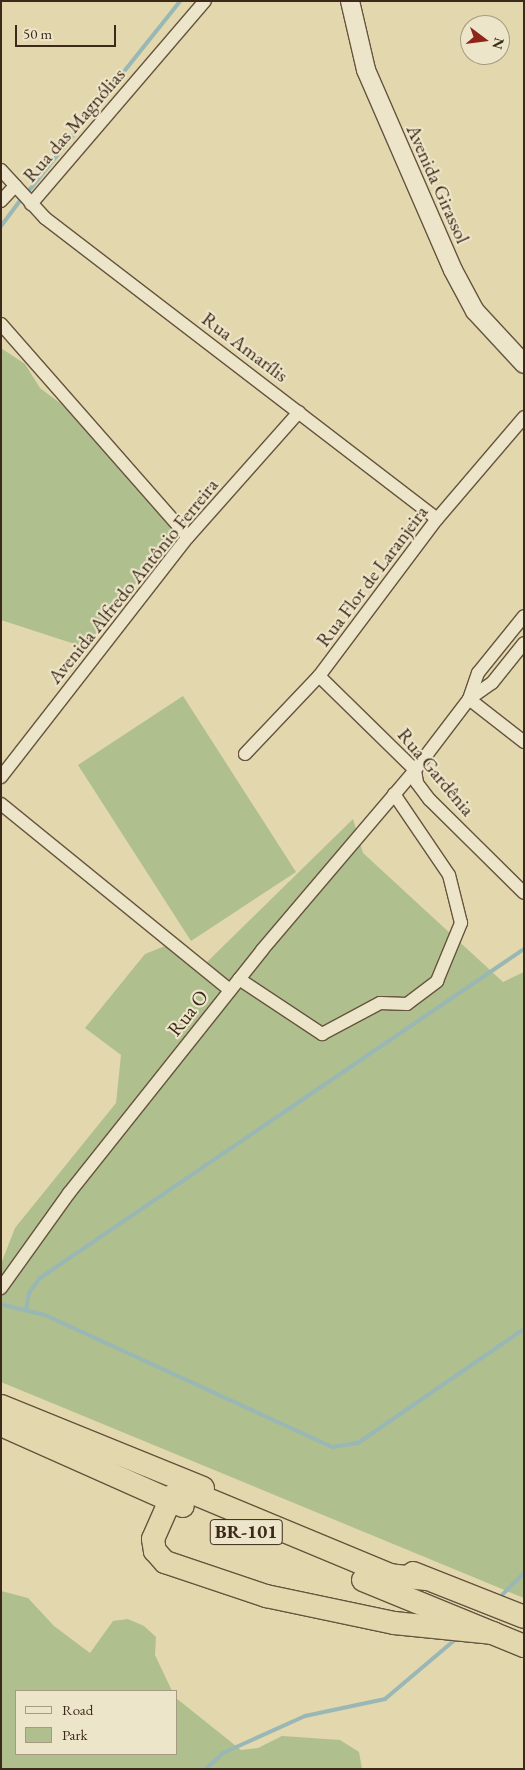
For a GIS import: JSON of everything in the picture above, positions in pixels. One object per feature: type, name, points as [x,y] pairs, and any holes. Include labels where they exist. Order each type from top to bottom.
[{"type":"highway","name":"BR-101","points":[[1,1406],[524,1617]]},
{"type":"highway","name":"BR-101","points":[[1,1425],[170,1500],[524,1646]]},
{"type":"highway","points":[[426,1579],[390,1575],[186,1490],[176,1492],[170,1500],[153,1546],[165,1562],[182,1570],[351,1615],[493,1633]]},
{"type":"street","name":"Rua das Magnólias","points":[[1,201],[23,195],[205,1]]},
{"type":"street","name":"Avenida Girassol","points":[[350,1],[366,70],[453,270],[475,311],[524,364]]},
{"type":"street","name":"Rua Amarílis","points":[[1,170],[23,195],[437,519]]},
{"type":"street","points":[[1,324],[188,537]]},
{"type":"street","name":"Avenida Alfredo Antônio Ferreira","points":[[1,777],[188,537],[299,412]]},
{"type":"street","name":"Rua Flor de Laranjeira","points":[[246,754],[320,676],[437,519],[524,417]]},
{"type":"street","points":[[469,700],[478,673],[524,616]]},
{"type":"street","points":[[469,700],[492,683],[524,643]]},
{"type":"street","name":"Rua Gardênia","points":[[320,676],[415,770],[417,783],[430,800],[524,893]]},
{"type":"street","points":[[469,700],[524,742]]},
{"type":"street","name":"Rua O","points":[[1,1288],[69,1193],[230,990],[415,770],[469,700]]},
{"type":"street","points":[[239,979],[322,1034],[380,1003],[408,1004],[437,981],[461,922],[449,875],[394,794]]},
{"type":"street","points":[[1,804],[230,990]]},
{"type":"green space","points":[[1,348],[25,364],[40,388],[76,415],[176,530],[87,648],[1,620]]},
{"type":"green space","points":[[183,696],[296,872],[191,941],[78,765]]},
{"type":"green space","points":[[353,819],[363,853],[503,982],[524,972],[524,1598],[1,1382],[1,1264],[15,1228],[116,1103],[121,1055],[85,1028],[145,954],[180,940],[206,963]]},
{"type":"green space","points":[[1,1591],[28,1598],[54,1626],[90,1653],[113,1621],[128,1619],[144,1626],[156,1637],[155,1655],[172,1690],[15,1690],[15,1755],[178,1755],[178,1700],[241,1750],[258,1748],[282,1736],[340,1740],[359,1752],[362,1769],[1,1769]]},
{"type":"waterway","points":[[27,193],[180,1]]},
{"type":"waterway","points":[[1,226],[22,198]]},
{"type":"waterway","points":[[26,1310],[29,1293],[40,1278],[524,949]]},
{"type":"waterway","points":[[4,1305],[45,1315],[332,1447],[358,1443],[524,1329]]},
{"type":"waterway","points":[[499,1598],[524,1573]]},
{"type":"waterway","points":[[206,1769],[223,1753],[305,1716],[385,1699],[458,1637]]}]
